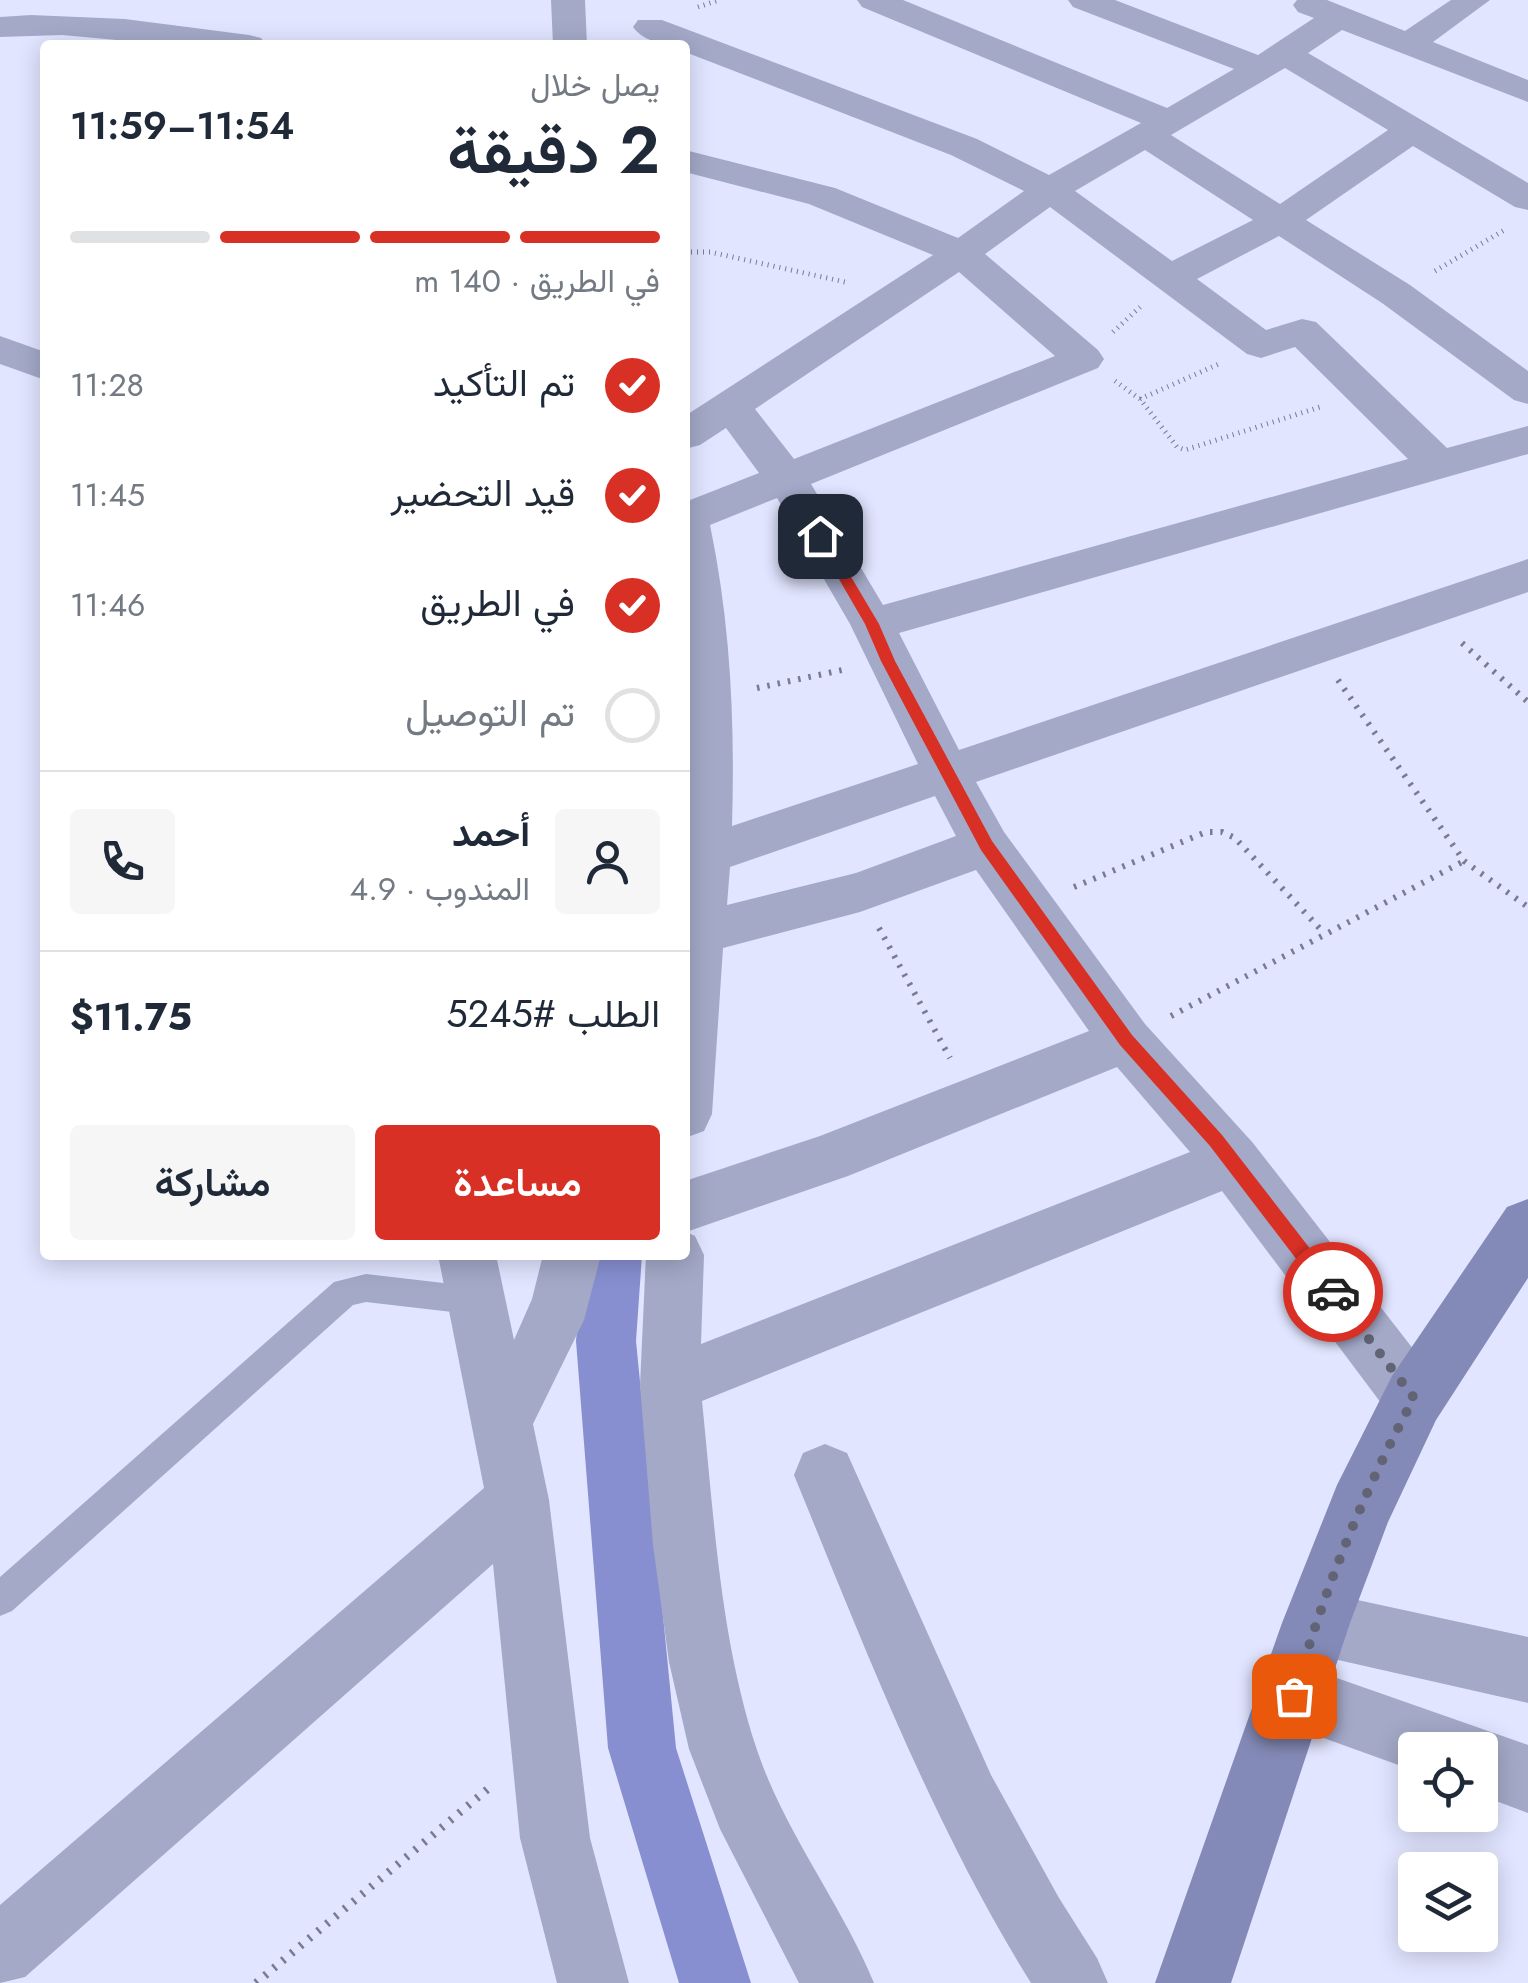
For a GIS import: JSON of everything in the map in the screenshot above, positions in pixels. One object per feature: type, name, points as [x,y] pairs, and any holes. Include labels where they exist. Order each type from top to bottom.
[{"type":"main road","points":[[1193,1983],[1316,1623],[1360,1508],[1414,1398],[1451,1336],[1528,1226]]},
{"type":"street","points":[[568,0],[570,40]]},
{"type":"street","points":[[874,0],[1157,128],[1281,220],[1396,294],[1528,391]]},
{"type":"street","points":[[1085,0],[1272,61],[1414,129],[1520,212]]},
{"type":"street","points":[[1299,0],[1528,92]]},
{"type":"street","points":[[1409,42],[1473,0]]},
{"type":"street","points":[[690,427],[902,294],[1050,190],[1272,61],[1339,17]]},
{"type":"street","points":[[649,24],[964,147],[1050,190],[1261,345],[1302,331],[1440,466]]},
{"type":"street","points":[[0,27],[90,26],[207,40]]},
{"type":"street","points":[[1170,278],[1281,220],[1414,129]]},
{"type":"street","points":[[690,162],[822,196],[959,252],[1084,359],[690,514]]},
{"type":"street","points":[[0,349],[40,365]]},
{"type":"street","points":[[730,405],[786,478],[880,643],[986,846],[1126,1040],[1233,1161],[1414,1398]]},
{"type":"street","points":[[880,643],[1528,440]]},
{"type":"street","points":[[690,533],[698,566],[710,697],[699,836],[700,933],[690,1018]]},
{"type":"street","points":[[699,836],[945,771],[1318,650],[1528,575]]},
{"type":"street","points":[[700,933],[860,892],[986,846]]},
{"type":"street","points":[[690,1205],[828,1158],[1126,1040]]},
{"type":"street","points":[[670,1384],[1233,1161]]},
{"type":"street","points":[[504,1417],[549,1339],[564,1297],[571,1260]]},
{"type":"street","points":[[675,1260],[670,1384],[690,1584],[702,1662],[723,1749],[754,1829],[838,1983]]},
{"type":"street","points":[[472,1278],[504,1417],[518,1500],[556,1838],[593,1983]]},
{"type":"street","points":[[825,1475],[937,1736],[998,1862],[1072,1983]]},
{"type":"street","points":[[0,1952],[518,1500]]},
{"type":"street","points":[[1316,1623],[1528,1670]]},
{"type":"street","points":[[1294,1696],[1398,1732]]},
{"type":"street","points":[[1498,1767],[1528,1778]]},
{"type":"lane","points":[[0,1599],[344,1292],[472,1278]]},
{"type":"path","points":[[1396,294],[1520,212]]},
{"type":"path","points":[[690,252],[710,252],[902,294]]},
{"type":"path","points":[[1084,359],[1170,278]]},
{"type":"path","points":[[1261,345],[1140,398],[1177,448],[1184,450],[1367,391]]},
{"type":"path","points":[[1427,612],[1528,702]]},
{"type":"path","points":[[710,697],[880,643]]},
{"type":"path","points":[[1318,650],[1464,861],[1528,907]]},
{"type":"path","points":[[1030,906],[1206,832],[1222,832],[1236,838],[1324,933]]},
{"type":"path","points":[[1126,1040],[1464,861]]},
{"type":"path","points":[[860,892],[972,1100]]},
{"type":"path","points":[[256,1983],[545,1741]]},
{"type":"waterway","points":[[613,1260],[606,1341],[642,1748],[715,1983]]},
{"type":"way so far","points":[[1294,1696],[1316,1623],[1360,1508],[1414,1398],[1333,1292]]},
{"type":"route","points":[[820,536],[872,624],[986,846],[1126,1040],[1216,1140],[1333,1292]]}]
